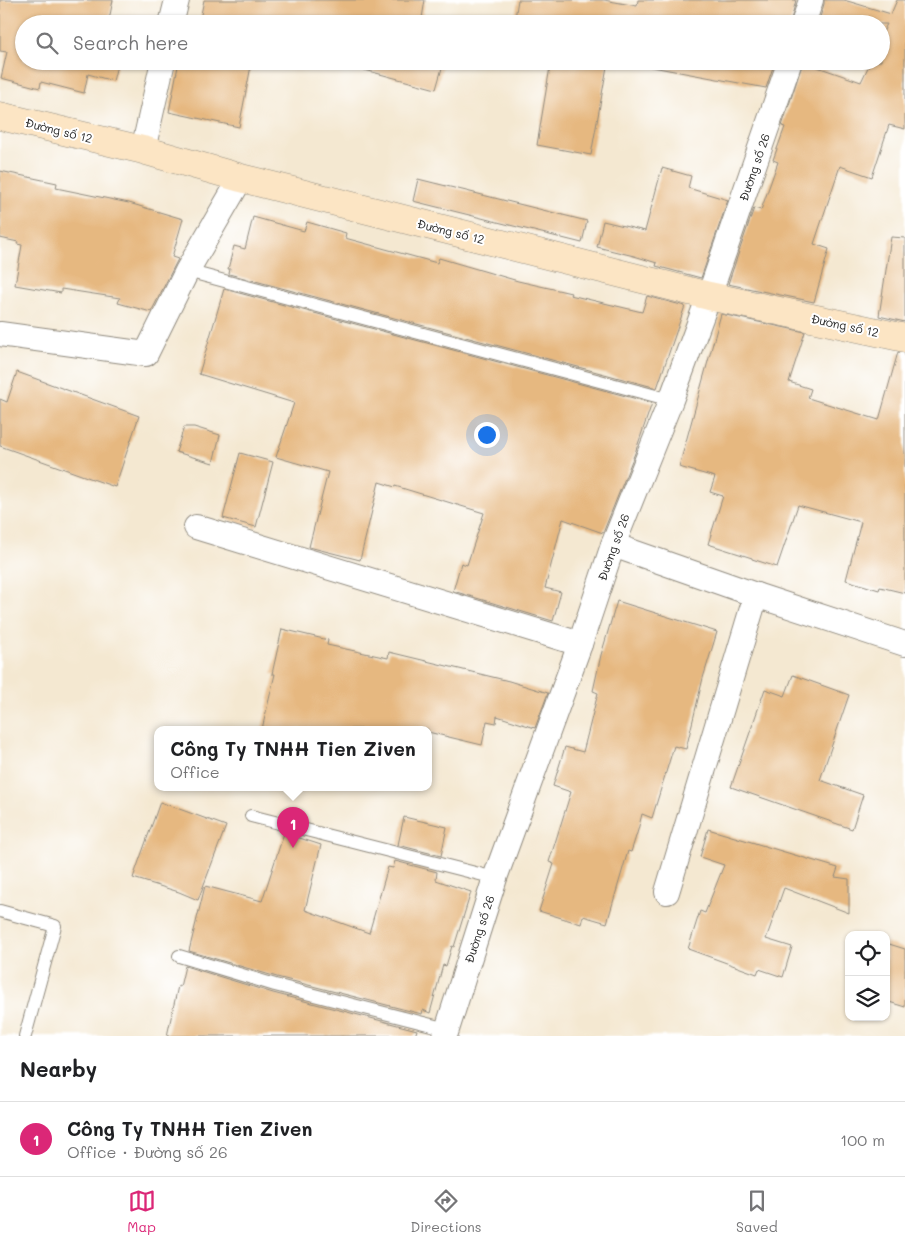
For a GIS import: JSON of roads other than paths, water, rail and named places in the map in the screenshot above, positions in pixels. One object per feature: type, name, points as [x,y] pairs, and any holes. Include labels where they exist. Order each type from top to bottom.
[{"type":"street","points":[[173,15],[177,0]]},
{"type":"street","points":[[806,15],[811,0]]},
{"type":"street","points":[[143,150],[161,70]]},
{"type":"street","name":"Đường số 26","points":[[446,1032],[495,878],[580,644],[613,546],[671,400],[709,296],[787,70]]},
{"type":"street","name":"Đường số 12","points":[[0,116],[143,150],[241,178],[709,296],[905,338]]},
{"type":"street","points":[[0,334],[146,354],[187,271],[241,178]]},
{"type":"street","points":[[196,527],[580,644]]},
{"type":"street","points":[[613,546],[905,644]]},
{"type":"street","points":[[667,892],[756,595]]},
{"type":"lane","points":[[187,271],[671,400]]},
{"type":"lane","points":[[251,816],[495,878]]},
{"type":"lane","points":[[0,911],[55,926],[25,1036]]},
{"type":"lane","points":[[179,956],[275,985],[446,1032]]},
{"type":"place","name":"Công Ty TNHH Tien Ziven","points":[[293,848]]}]
